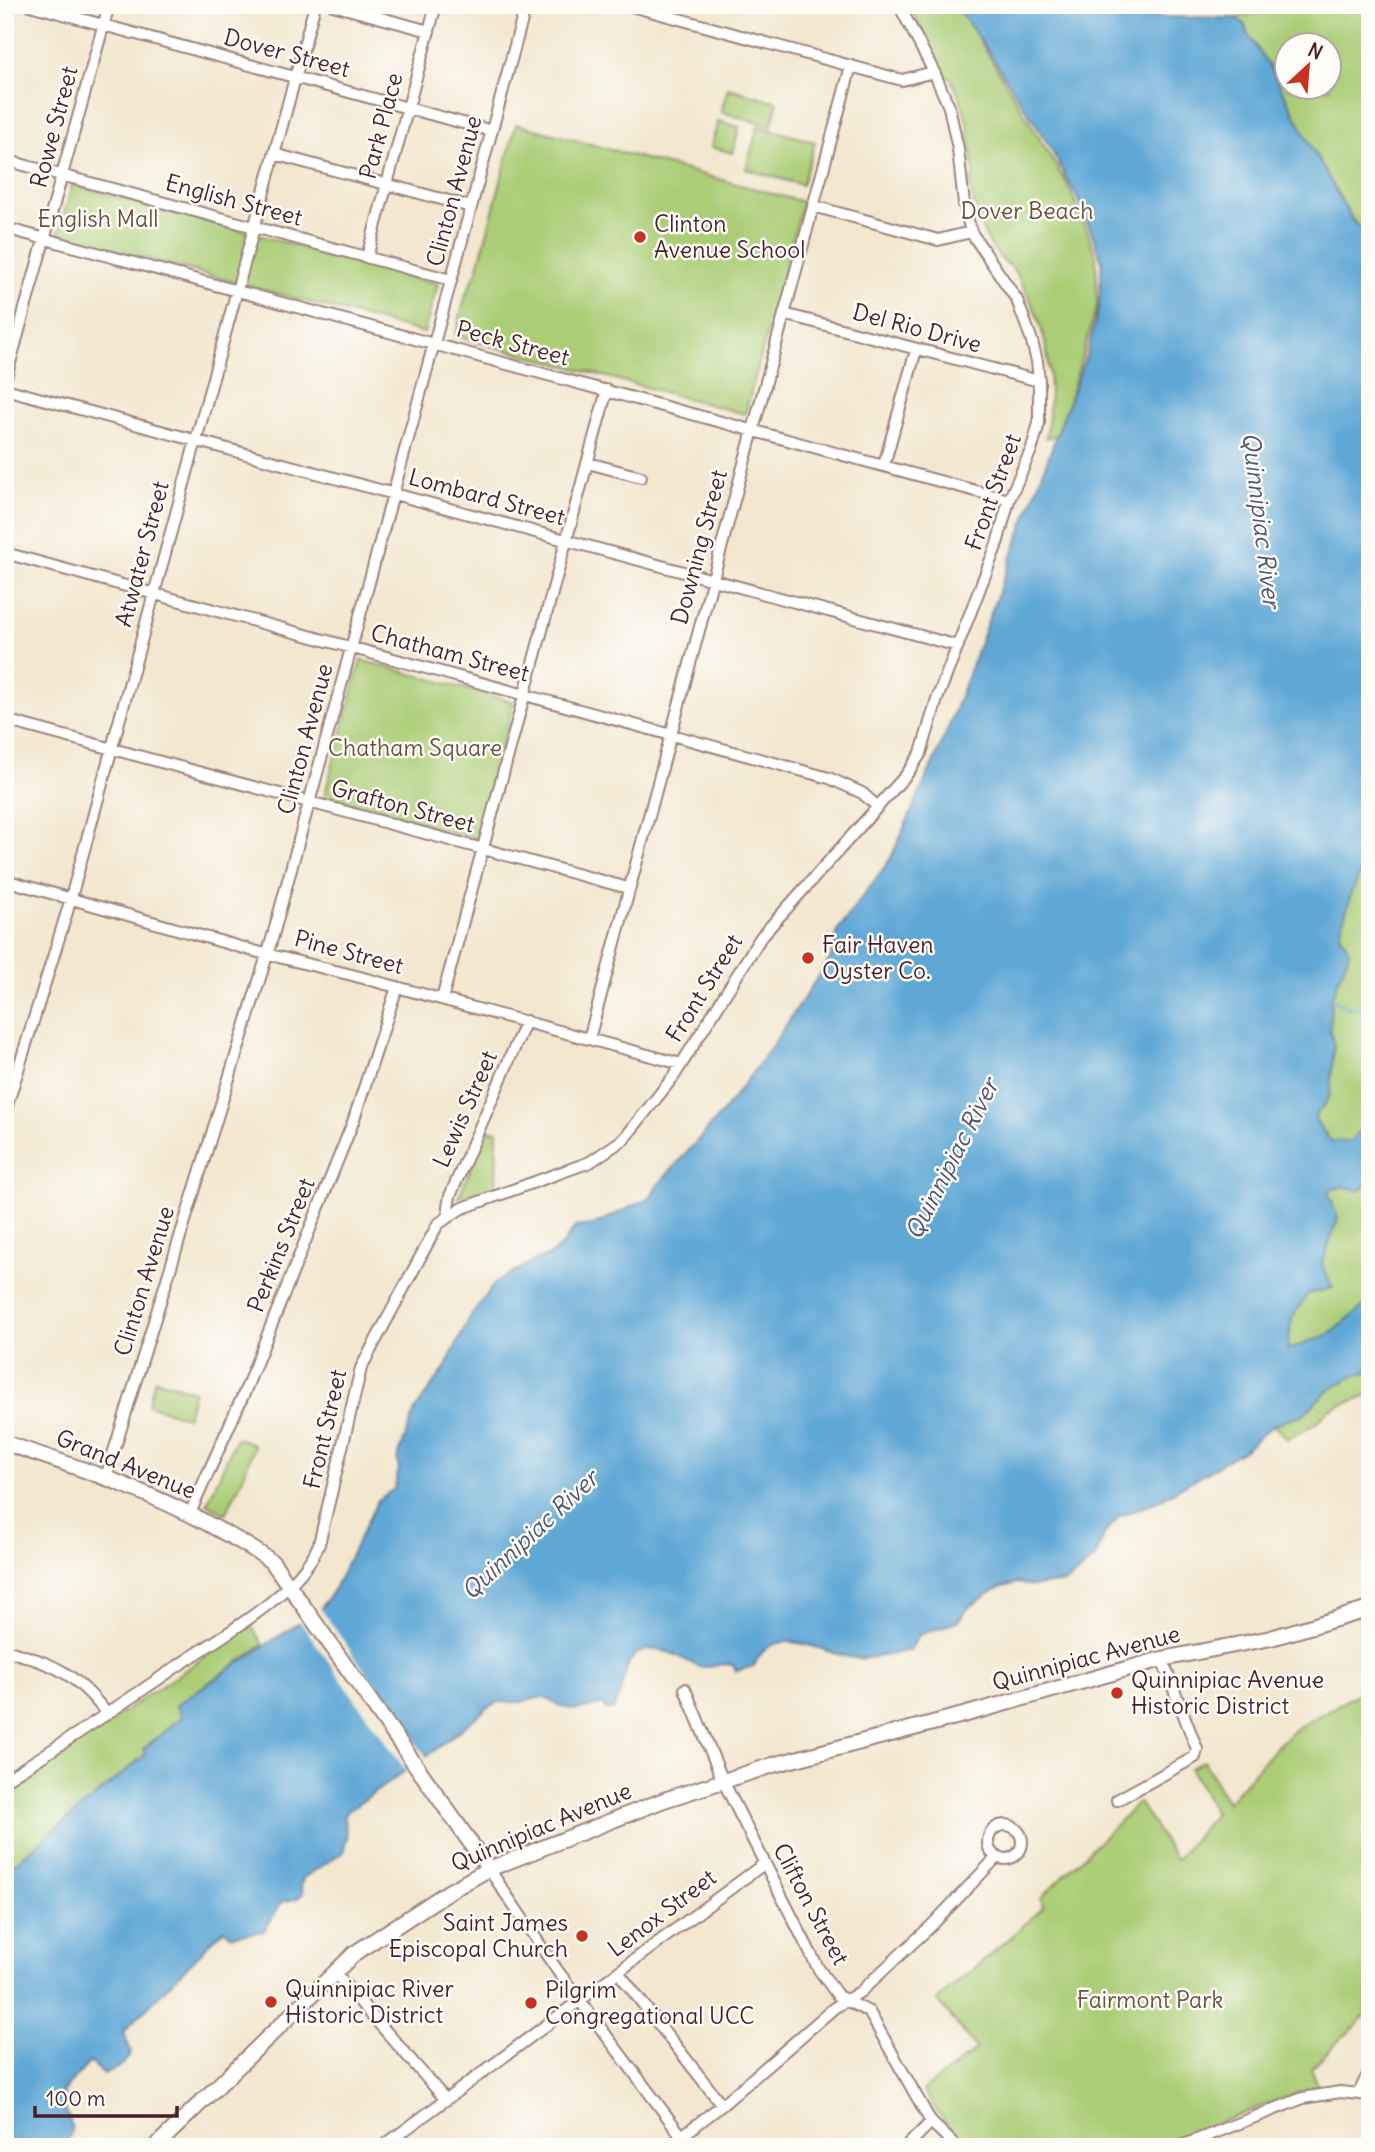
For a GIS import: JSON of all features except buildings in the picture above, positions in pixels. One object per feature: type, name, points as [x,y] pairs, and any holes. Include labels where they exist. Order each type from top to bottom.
[{"type":"main road","name":"Grand Avenue","points":[[5,1443],[155,1496],[265,1556],[290,1584],[489,1869]]},
{"type":"main road","name":"Quinnipiac Avenue","points":[[155,2147],[355,1953],[448,1892],[489,1869],[721,1777],[967,1714],[1162,1659],[1270,1638],[1370,1609]]},
{"type":"street","name":"Dover Street","points":[[30,5],[492,131]]},
{"type":"street","name":"Rowe Street","points":[[5,381],[109,5]]},
{"type":"street","name":"Atwater Street","points":[[5,1112],[70,898],[315,5]]},
{"type":"street","points":[[333,5],[429,31]]},
{"type":"street","name":"Park Place","points":[[367,257],[436,5]]},
{"type":"street","name":"Clinton Avenue","points":[[106,1477],[267,953],[310,803],[526,5]]},
{"type":"street","points":[[628,5],[902,80],[934,72]]},
{"type":"street","name":"Front Street","points":[[5,1780],[276,1597],[304,1569],[319,1544],[361,1368],[438,1224],[450,1214],[579,1167],[609,1151],[641,1120],[681,1064],[761,937],[907,774],[921,753],[937,699],[997,544],[1009,500],[1036,437],[1039,423],[1039,382],[1037,360],[1017,300],[971,232],[949,107],[899,5]]},
{"type":"street","name":"Downing Street","points":[[589,1038],[851,66]]},
{"type":"street","points":[[274,154],[471,207]]},
{"type":"street","name":"English Street","points":[[5,160],[451,280]]},
{"type":"street","points":[[814,206],[938,240],[971,232]]},
{"type":"street","name":"Peck Street","points":[[5,228],[1009,500]]},
{"type":"street","name":"Del Rio Drive","points":[[784,314],[1039,382]]},
{"type":"street","points":[[884,465],[916,349]]},
{"type":"street","name":"Lombard Street","points":[[5,389],[958,646]]},
{"type":"street","points":[[442,999],[607,390]]},
{"type":"street","points":[[588,463],[641,477]]},
{"type":"street","name":"Chatham Street","points":[[5,553],[829,778],[862,793],[878,807]]},
{"type":"street","name":"Grafton Street","points":[[5,720],[628,888]]},
{"type":"street","name":"Pine Street","points":[[5,880],[681,1064]]},
{"type":"street","name":"Perkins Street","points":[[190,1513],[245,1391],[353,1122],[397,987]]},
{"type":"street","name":"Lewis Street","points":[[450,1214],[450,1196],[526,1021]]},
{"type":"street","points":[[5,1650],[64,1671],[81,1683],[107,1713]]},
{"type":"street","points":[[1117,1800],[1157,1780],[1195,1757],[1197,1753],[1162,1659]]},
{"type":"street","name":"Clifton Street","points":[[685,1689],[721,1777],[818,1968],[834,1992],[862,2006],[875,2021],[931,2122],[957,2147]]},
{"type":"street","points":[[668,2147],[722,2105],[834,2008],[860,1992],[932,1925],[997,1857]]},
{"type":"street","name":"Lenox Street","points":[[382,2147],[765,1863]]},
{"type":"street","points":[[489,1869],[580,2000],[690,2147]]},
{"type":"street","points":[[334,1972],[446,2100]]},
{"type":"street","points":[[618,1972],[722,2105]]},
{"type":"street","points":[[1179,2147],[1303,2098],[1322,2093],[1364,2094],[1370,2070]]},
{"type":"street","points":[[906,2147],[931,2122]]},
{"type":"green space","name":"Dover Beach","points":[[909,5],[956,5],[962,11],[1067,184],[1096,256],[1097,306],[1059,435],[1046,438],[1050,380],[1045,344],[1034,308],[1017,275],[996,253],[980,224],[971,192],[970,182],[974,175],[968,126],[961,100],[950,77],[946,77]]},
{"type":"green space","points":[[1299,5],[1370,5],[1370,233],[1354,222],[1288,102],[1344,102],[1344,32],[1274,32],[1274,74],[1244,24],[1236,18]]},
{"type":"green space","points":[[728,88],[778,102],[771,126],[721,112]]},
{"type":"green space","points":[[718,121],[739,127],[733,153],[711,147]]},
{"type":"green space","name":"Clinton Avenue School","points":[[516,124],[803,202],[745,414],[455,336],[466,294],[477,271]]},
{"type":"green space","points":[[758,126],[815,142],[802,185],[746,169]]},
{"type":"green space","name":"English Mall","points":[[72,185],[438,284],[424,333],[58,235]]},
{"type":"green space","name":"Chatham Square","points":[[361,660],[514,702],[477,839],[324,797]]},
{"type":"green space","points":[[1370,839],[1370,1323],[1344,1340],[1265,1356],[1337,1151],[1314,1125],[1332,925]]},
{"type":"green space","points":[[487,1130],[497,1131],[496,1187],[458,1198]]},
{"type":"green space","points":[[1370,1371],[1370,1394],[1329,1410],[1315,1424],[1288,1439],[1273,1425],[1304,1414],[1326,1392],[1356,1375]]},
{"type":"green space","points":[[155,1379],[194,1391],[187,1417],[148,1405]]},
{"type":"green space","points":[[236,1438],[252,1443],[254,1447],[226,1514],[207,1504]]},
{"type":"green space","points":[[251,1625],[263,1645],[176,1705],[182,1717],[143,1749],[146,1754],[5,1871],[5,1789]]},
{"type":"green space","name":"Fairmont Park","points":[[1370,1687],[1370,1956],[1367,1960],[1370,1962],[1370,2009],[1357,2026],[1311,2069],[1318,2085],[1157,2147],[978,2147],[953,2130],[923,2090],[977,2049],[937,2000],[1043,1907],[1041,1898],[1139,1802],[1176,1860],[1215,1814],[1190,1768],[1204,1761],[1227,1803],[1279,1744],[1300,1726]]},
{"type":"water","name":"Quinnipiac River","points":[[955,5],[1087,5],[1093,9],[1161,17],[1236,18],[1244,24],[1274,74],[1274,102],[1288,102],[1353,222],[1370,233],[1370,857],[1352,891],[1340,933],[1350,952],[1331,999],[1330,1031],[1334,1045],[1330,1095],[1316,1114],[1315,1120],[1331,1141],[1349,1142],[1370,1121],[1370,1150],[1364,1155],[1370,1166],[1370,1182],[1360,1191],[1344,1186],[1328,1191],[1338,1218],[1322,1265],[1333,1288],[1308,1294],[1292,1318],[1287,1350],[1328,1335],[1370,1304],[1370,1371],[1355,1375],[1326,1392],[1304,1414],[1273,1425],[1244,1450],[1156,1502],[1120,1516],[1105,1533],[1095,1558],[1067,1582],[1034,1586],[1017,1583],[997,1589],[970,1606],[957,1622],[919,1635],[910,1650],[856,1658],[800,1643],[786,1642],[773,1644],[762,1652],[754,1666],[736,1671],[733,1665],[701,1667],[671,1653],[642,1651],[633,1657],[628,1665],[613,1710],[606,1709],[602,1704],[585,1709],[571,1709],[543,1697],[521,1702],[497,1702],[347,1812],[344,1818],[347,1837],[343,1852],[303,1878],[303,1893],[298,1898],[282,1902],[264,1931],[231,1936],[224,1929],[123,2032],[131,2051],[124,2063],[104,2074],[90,2062],[62,2092],[66,2097],[63,2104],[72,2131],[61,2147],[5,2147],[5,1871],[145,1755],[143,1750],[182,1717],[176,1705],[321,1608],[335,1587],[378,1500],[394,1489],[399,1469],[397,1460],[415,1410],[445,1368],[470,1317],[496,1282],[550,1255],[564,1243],[575,1227],[593,1225],[650,1198],[656,1187],[722,1113],[770,1049],[831,957],[838,930],[891,858],[947,731],[1087,353],[1099,306],[1102,261],[1082,207],[1050,147],[991,55]]},
{"type":"pier","points":[[318,1605],[427,1758],[407,1772],[298,1619]]},
{"type":"waterway","points":[[1331,999],[1352,1009],[1370,1006]]},
{"type":"place","name":"Clinton Avenue School","points":[[640,237]]},
{"type":"place","name":"Fair Haven Oyster Co.","points":[[808,958]]},
{"type":"place","name":"Quinnipiac Avenue Historic District","points":[[1117,1693]]},
{"type":"place","name":"Saint James Episcopal Church","points":[[582,1936]]},
{"type":"place","name":"Quinnipiac River Historic District","points":[[271,2002]]},
{"type":"place","name":"Pilgrim Congregational UCC","points":[[531,2003]]}]
